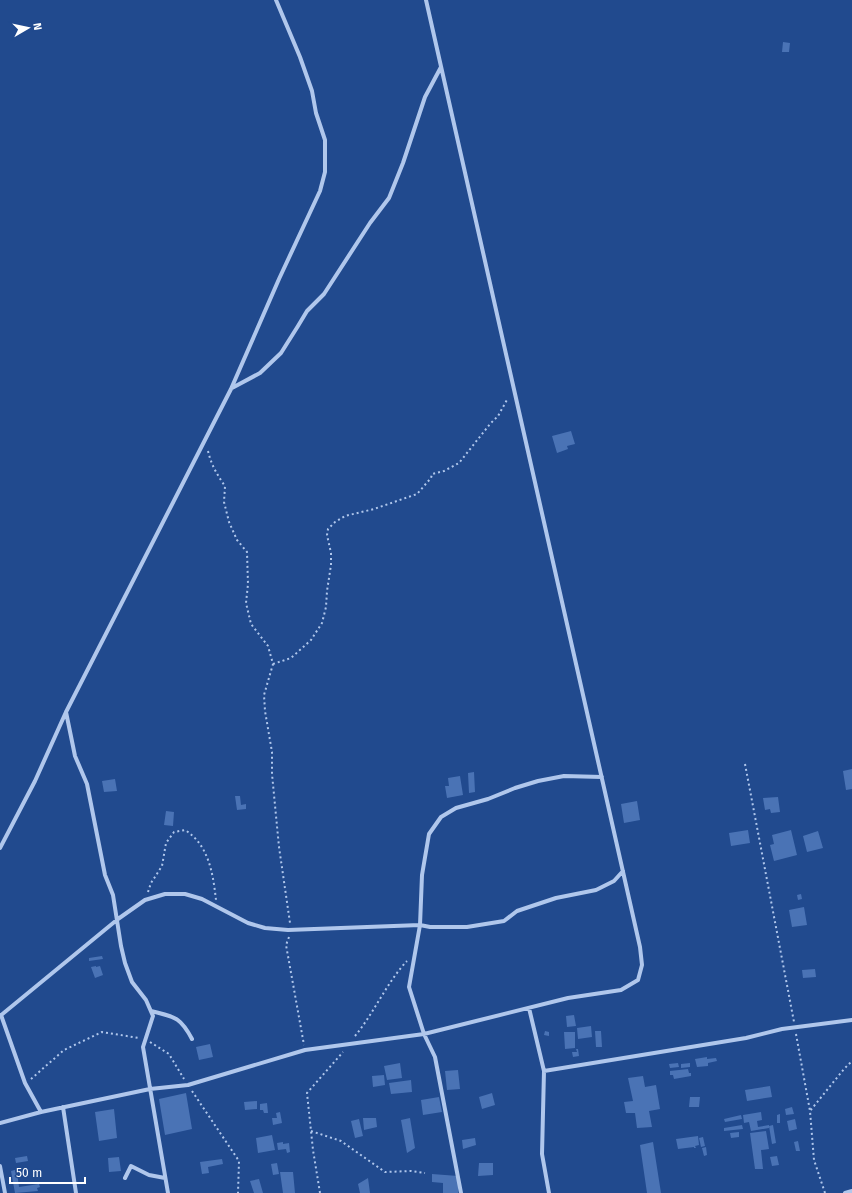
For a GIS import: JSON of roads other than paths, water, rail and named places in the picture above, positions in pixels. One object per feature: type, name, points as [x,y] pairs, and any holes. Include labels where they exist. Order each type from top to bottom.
[{"type":"street","points":[[0,848],[35,781],[66,712],[231,389],[279,279],[320,191],[325,172],[325,140],[316,113],[312,91],[300,57],[276,0]]},
{"type":"street","points":[[0,1123],[63,1107],[150,1089],[188,1085],[305,1050],[424,1034],[568,998],[621,990],[638,980],[642,965],[640,947],[426,0]]},
{"type":"street","points":[[231,389],[260,373],[281,353],[307,311],[324,294],[370,223],[389,198],[403,163],[425,97],[441,67]]},
{"type":"street","points":[[66,712],[75,756],[87,784],[105,875],[113,895],[125,963],[132,982],[146,1000],[153,1016],[143,1047],[168,1193]]},
{"type":"street","points":[[461,1193],[435,1057],[424,1034],[409,987],[420,925],[422,875],[429,834],[441,817],[456,808],[488,799],[515,788],[538,781],[564,776],[602,777]]},
{"type":"street","points":[[41,1112],[25,1083],[0,1015],[118,919],[145,900],[165,894],[185,894],[202,899],[254,925],[265,928],[291,930],[420,925],[430,927],[466,927],[504,921],[517,911],[556,898],[596,890],[614,881],[623,870]]},
{"type":"street","points":[[529,1008],[544,1071],[542,1154],[549,1193]]},
{"type":"street","points":[[151,1011],[175,1017],[186,1027],[192,1039]]},
{"type":"street","points":[[544,1071],[746,1038],[782,1030],[852,1020]]},
{"type":"street","points":[[63,1107],[76,1193]]},
{"type":"street","points":[[0,1166],[5,1193]]},
{"type":"street","points":[[125,1178],[132,1166],[149,1175],[165,1178]]},
{"type":"street","points":[[845,1193],[852,1191]]}]
